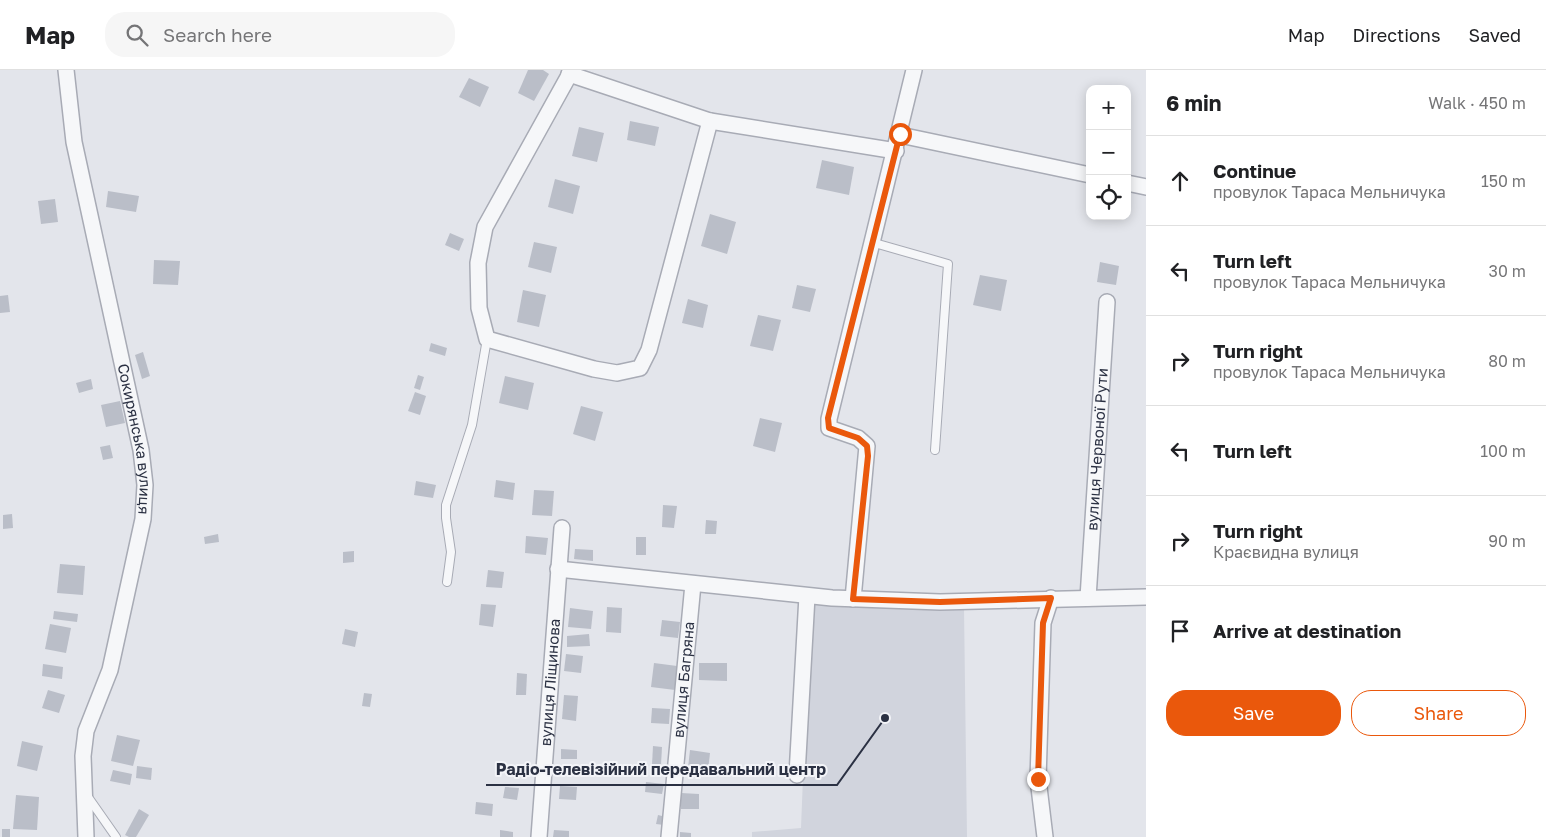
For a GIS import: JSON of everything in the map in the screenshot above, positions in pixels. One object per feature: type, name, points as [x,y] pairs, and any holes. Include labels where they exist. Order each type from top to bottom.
[{"type":"street","name":"Сокирянська вулиця","points":[[66,70],[74,142],[141,450],[145,485],[144,519],[110,670],[86,731],[83,756],[86,837]]},
{"type":"street","points":[[853,599],[868,456],[867,446],[858,438],[829,428],[828,418],[871,242],[896,151],[914,70]]},
{"type":"street","points":[[710,121],[650,350],[640,368],[617,373],[594,369],[487,339],[479,308],[478,263],[485,227],[570,72],[710,121],[896,151]]},
{"type":"street","points":[[900,134],[1086,174]]},
{"type":"street","points":[[1131,184],[1146,186]]},
{"type":"street","name":"вулиця Червоної Рути","points":[[1088,598],[1107,302]]},
{"type":"street","name":"вулиця Ліщинова","points":[[539,837],[562,528]]},
{"type":"street","points":[[558,570],[807,596],[853,599],[940,602],[1146,597]]},
{"type":"street","name":"вулиця Багряна","points":[[669,837],[693,584]]},
{"type":"street","points":[[797,775],[807,596]]},
{"type":"street","points":[[1045,837],[1038,779],[1043,623],[1051,598]]},
{"type":"lane","points":[[871,242],[948,264],[935,450]]},
{"type":"lane","points":[[447,582],[451,552],[446,505],[472,425],[487,339]]},
{"type":"lane","points":[[85,794],[116,837]]},
{"type":"shaded area","points":[[810,601],[964,608],[967,837],[752,837],[752,832],[801,828]]},
{"type":"building","points":[[528,70],[543,70],[549,74],[534,101],[518,93]]},
{"type":"building","points":[[469,78],[489,87],[480,107],[459,97]]},
{"type":"building","points":[[630,121],[659,127],[655,146],[627,140]]},
{"type":"building","points":[[579,127],[604,133],[597,162],[572,156]]},
{"type":"building","points":[[822,160],[854,167],[849,195],[816,188]]},
{"type":"building","points":[[555,179],[580,186],[573,214],[548,207]]},
{"type":"building","points":[[108,191],[139,196],[136,212],[106,207]]},
{"type":"building","points":[[55,199],[58,222],[41,224],[38,201]]},
{"type":"building","points":[[710,214],[736,222],[727,254],[701,246]]},
{"type":"building","points":[[450,233],[464,239],[459,251],[445,245]]},
{"type":"building","points":[[534,242],[557,247],[551,273],[528,267]]},
{"type":"building","points":[[154,260],[180,261],[178,285],[153,284]]},
{"type":"building","points":[[1100,262],[1119,266],[1116,285],[1097,282]]},
{"type":"building","points":[[980,275],[1007,280],[1001,311],[973,305]]},
{"type":"building","points":[[797,285],[816,289],[810,312],[792,308]]},
{"type":"building","points":[[523,290],[546,295],[539,327],[517,322]]},
{"type":"building","points":[[8,295],[10,312],[0,313],[0,296]]},
{"type":"building","points":[[688,299],[708,305],[703,328],[682,323]]},
{"type":"building","points":[[758,315],[781,320],[773,351],[750,346]]},
{"type":"building","points":[[431,343],[447,348],[445,356],[429,351]]},
{"type":"building","points":[[143,352],[150,376],[142,379],[135,355]]},
{"type":"building","points":[[418,375],[424,377],[420,390],[414,388]]},
{"type":"building","points":[[505,376],[534,383],[528,410],[499,403]]},
{"type":"building","points":[[91,379],[93,389],[79,393],[76,383]]},
{"type":"building","points":[[415,392],[426,396],[420,415],[408,411]]},
{"type":"building","points":[[120,401],[125,423],[106,427],[101,405]]},
{"type":"building","points":[[581,406],[603,412],[595,441],[573,434]]},
{"type":"building","points":[[760,418],[782,423],[775,452],[753,446]]},
{"type":"building","points":[[110,445],[113,458],[103,460],[100,447]]},
{"type":"building","points":[[496,480],[515,483],[513,500],[494,497]]},
{"type":"building","points":[[416,481],[436,485],[433,498],[414,495]]},
{"type":"building","points":[[534,490],[554,491],[552,516],[532,515]]},
{"type":"building","points":[[663,505],[677,506],[674,528],[662,527]]},
{"type":"building","points":[[12,514],[13,528],[3,529],[3,515]]},
{"type":"building","points":[[706,520],[717,521],[716,534],[705,534]]},
{"type":"building","points":[[218,534],[219,542],[205,544],[204,537]]},
{"type":"building","points":[[526,536],[548,538],[546,555],[525,553]]},
{"type":"building","points":[[636,537],[646,537],[646,555],[636,555]]},
{"type":"building","points":[[575,549],[593,550],[593,561],[574,559]]},
{"type":"building","points":[[354,551],[354,562],[343,563],[343,552]]},
{"type":"building","points":[[60,564],[85,566],[83,595],[57,593]]},
{"type":"building","points":[[488,570],[504,572],[502,588],[486,587]]},
{"type":"building","points":[[481,604],[496,605],[493,627],[479,625]]},
{"type":"building","points":[[607,607],[622,608],[621,633],[606,632]]},
{"type":"building","points":[[570,608],[593,611],[591,629],[568,627]]},
{"type":"building","points":[[54,611],[78,614],[77,622],[53,619]]},
{"type":"building","points":[[662,620],[680,622],[678,638],[660,636]]},
{"type":"building","points":[[50,624],[71,628],[66,653],[45,649]]},
{"type":"building","points":[[345,629],[358,632],[355,647],[342,644]]},
{"type":"building","points":[[589,634],[590,646],[567,647],[567,636]]},
{"type":"building","points":[[566,654],[583,656],[581,673],[564,671]]},
{"type":"building","points":[[654,663],[677,666],[675,690],[651,687]]},
{"type":"building","points":[[699,663],[727,663],[727,681],[699,680]]},
{"type":"building","points":[[43,664],[63,667],[62,679],[42,676]]},
{"type":"building","points":[[517,673],[527,674],[526,695],[516,695]]},
{"type":"building","points":[[48,690],[65,695],[59,713],[42,708]]},
{"type":"building","points":[[364,693],[372,694],[370,707],[362,706]]},
{"type":"building","points":[[564,695],[578,696],[576,721],[562,719]]},
{"type":"building","points":[[652,708],[670,709],[669,724],[651,723]]},
{"type":"building","points":[[117,735],[140,740],[133,766],[111,761]]},
{"type":"building","points":[[22,741],[43,746],[37,771],[17,766]]},
{"type":"building","points":[[653,746],[662,747],[661,765],[652,765]]},
{"type":"building","points":[[561,749],[577,750],[577,759],[561,759]]},
{"type":"building","points":[[690,750],[710,753],[708,771],[688,768]]},
{"type":"building","points":[[137,766],[152,768],[151,780],[136,778]]},
{"type":"building","points":[[113,770],[132,774],[130,785],[110,781]]},
{"type":"building","points":[[646,782],[664,784],[662,794],[645,792]]},
{"type":"building","points":[[560,786],[577,787],[576,800],[559,799]]},
{"type":"building","points":[[505,787],[519,788],[517,800],[503,798]]},
{"type":"building","points":[[681,793],[699,794],[699,809],[681,809]]},
{"type":"building","points":[[16,795],[39,797],[37,830],[13,829]]},
{"type":"building","points":[[476,802],[493,804],[492,816],[475,814]]},
{"type":"building","points":[[139,809],[149,815],[136,837],[129,837],[125,835]]},
{"type":"building","points":[[658,815],[666,817],[664,825],[656,824]]},
{"type":"building","points":[[2,829],[10,829],[10,837],[2,837]]},
{"type":"building","points":[[500,830],[513,832],[513,837],[500,837]]},
{"type":"building","points":[[554,830],[569,831],[569,837],[553,837]]},
{"type":"building","points":[[680,832],[691,833],[691,837],[680,837]]},
{"type":"place","name":"Радіо-телевізійний передавальний центр","points":[[885,718]]},
{"type":"route","points":[[900,134],[871,242],[828,418],[829,428],[858,438],[866,443],[867,446],[868,456],[853,599],[940,602],[1051,598],[1043,623],[1038,779]]}]
